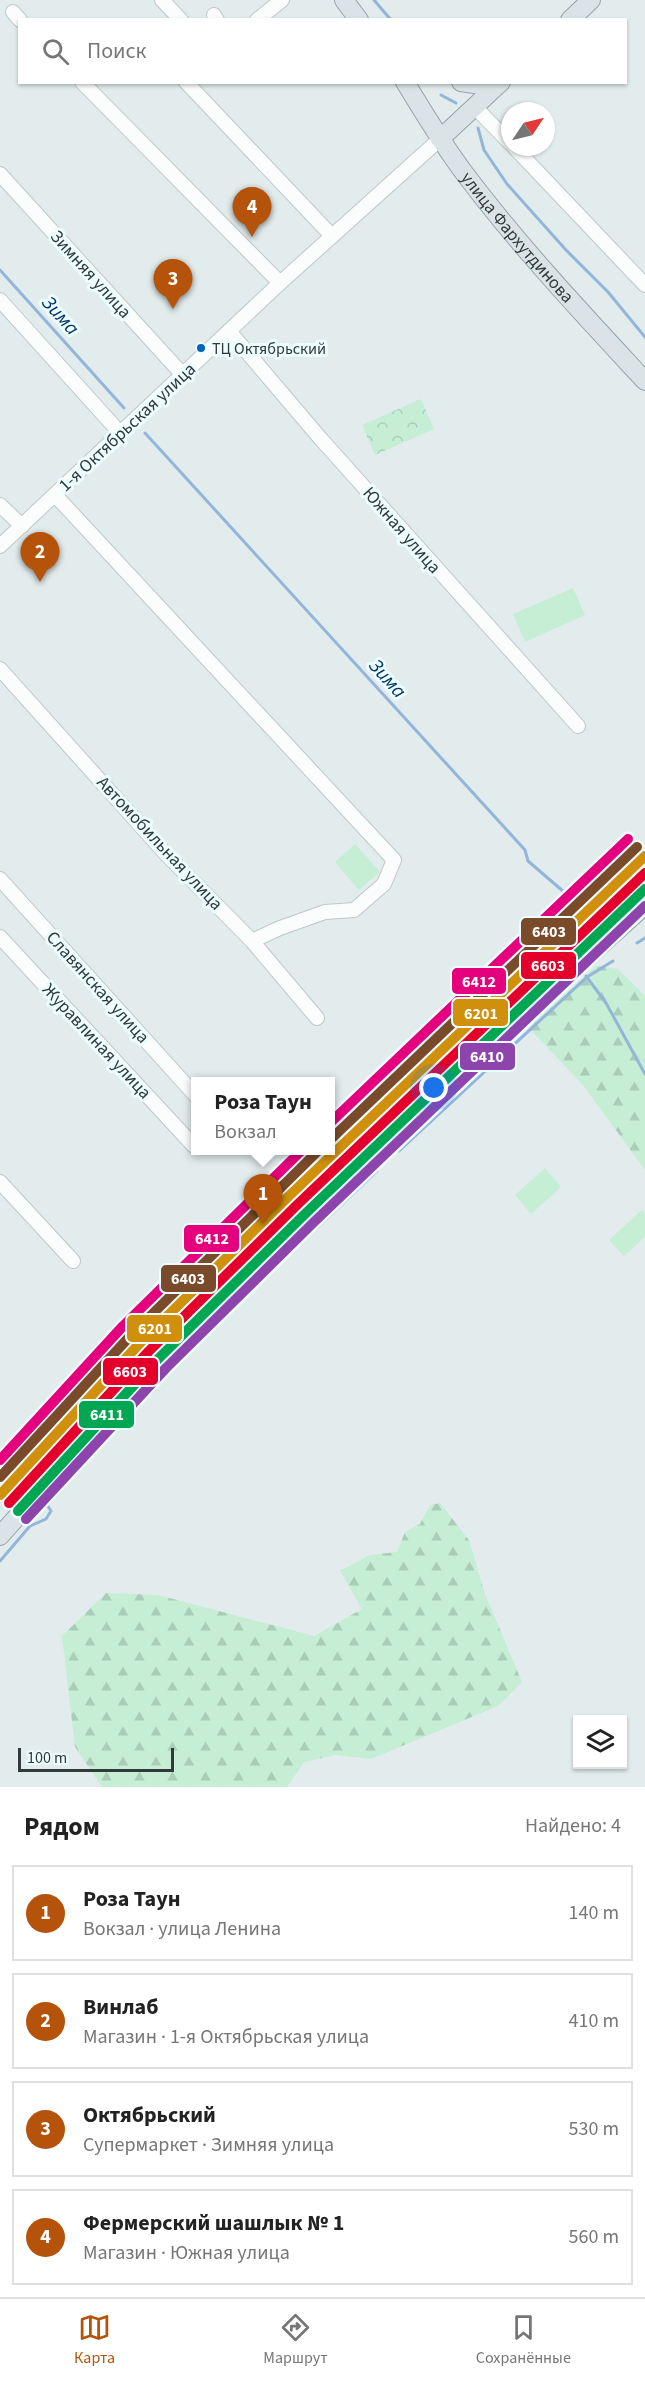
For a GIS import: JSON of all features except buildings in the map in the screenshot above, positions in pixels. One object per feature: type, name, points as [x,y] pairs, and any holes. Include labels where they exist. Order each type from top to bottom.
[{"type":"main road","points":[[344,0],[358,18]]},
{"type":"main road","points":[[572,18],[591,0]]},
{"type":"main road","name":"улица Фархутдинова","points":[[406,84],[440,139],[470,181],[546,273],[645,381]]},
{"type":"main road","points":[[440,139],[476,107],[497,84]]},
{"type":"main road","points":[[0,1536],[121,1399],[250,1271],[381,1144],[645,905]]},
{"type":"street","points":[[162,0],[179,18]]},
{"type":"street","points":[[260,18],[282,0]]},
{"type":"street","points":[[84,84],[280,283]]},
{"type":"street","points":[[188,84],[332,236]]},
{"type":"street","points":[[476,107],[501,133]]},
{"type":"street","name":"1-я Октябрьская улица","points":[[0,546],[280,283],[440,139]]},
{"type":"street","points":[[523,156],[645,285]]},
{"type":"street","name":"Зимняя улица","points":[[0,174],[183,375]]},
{"type":"street","points":[[0,300],[121,434]]},
{"type":"street","name":"Южная улица","points":[[229,331],[320,438],[578,726]]},
{"type":"street","points":[[55,495],[394,860],[384,884],[354,910],[325,912],[252,941]]},
{"type":"street","points":[[0,505],[22,526]]},
{"type":"street","name":"Автомобильная улица","points":[[0,669],[166,854],[252,941],[317,1018]]},
{"type":"street","name":"Славянская улица","points":[[0,879],[191,1092]]},
{"type":"street","name":"Журавлиная улица","points":[[0,937],[191,1143]]},
{"type":"street","points":[[0,1182],[73,1261]]},
{"type":"green space","points":[[421,399],[434,429],[375,455],[362,425]]},
{"type":"green space","points":[[573,588],[585,615],[525,642],[513,614]]},
{"type":"green space","points":[[355,844],[380,872],[359,890],[335,862]]},
{"type":"green space","points":[[596,966],[618,969],[645,996],[645,1170],[583,1085],[528,1027]]},
{"type":"green space","points":[[545,1168],[561,1187],[531,1214],[515,1195]]},
{"type":"green space","points":[[642,1210],[645,1214],[645,1237],[624,1256],[609,1240]]},
{"type":"green space","points":[[440,1503],[469,1540],[485,1594],[522,1682],[498,1706],[371,1759],[335,1755],[304,1762],[287,1787],[102,1787],[75,1747],[62,1636],[106,1593],[158,1595],[314,1636],[362,1609],[340,1571],[370,1555],[397,1552],[405,1532],[420,1524],[430,1505]]},
{"type":"waterway","points":[[374,0],[389,18]]},
{"type":"waterway","points":[[441,95],[456,103]]},
{"type":"waterway","points":[[478,128],[484,150],[507,184],[566,250],[608,292],[645,337]]},
{"type":"waterway","name":"Зима","points":[[0,270],[124,408]]},
{"type":"waterway","name":"Зима","points":[[145,433],[525,850],[528,861],[571,898],[565,905],[556,906],[536,930],[543,934]]},
{"type":"waterway","points":[[586,925],[645,871]]},
{"type":"waterway","points":[[637,943],[645,938]]},
{"type":"waterway","name":"Зима","points":[[560,950],[568,958]]},
{"type":"waterway","points":[[399,1151],[587,977],[613,961]]},
{"type":"waterway","name":"Зима","points":[[586,976],[606,1003],[645,1074]]},
{"type":"waterway","points":[[170,1371],[377,1171]]},
{"type":"waterway","points":[[0,1561],[30,1526],[46,1519],[51,1511],[47,1505],[155,1389]]},
{"type":"transit line","name":"6412","points":[[335,1118],[628,839]]},
{"type":"transit line","name":"6403","points":[[335,1135],[637,847]]},
{"type":"transit line","name":"6201","points":[[335,1152],[645,856]]},
{"type":"transit line","name":"6603","points":[[9,1503],[149,1351],[298,1204],[645,873]]},
{"type":"transit line","name":"6411","points":[[18,1511],[157,1360],[307,1212],[645,889]]},
{"type":"transit line","name":"6410","points":[[26,1519],[166,1368],[315,1221],[645,906]]},
{"type":"transit line","name":"6412","points":[[0,1460],[123,1326],[297,1155]]},
{"type":"transit line","name":"6403","points":[[0,1477],[132,1334],[314,1155]]},
{"type":"transit line","name":"6201","points":[[0,1495],[140,1343],[332,1155]]},
{"type":"place","name":"Фермерский шашлык № 1","points":[[252,237]]},
{"type":"place","name":"Октябрьский","points":[[173,309]]},
{"type":"place","name":"ТЦ Октябрьский","points":[[201,348]]},
{"type":"place","name":"Винлаб","points":[[40,582]]},
{"type":"place","name":"Роза Таун","points":[[263,1224]]}]
